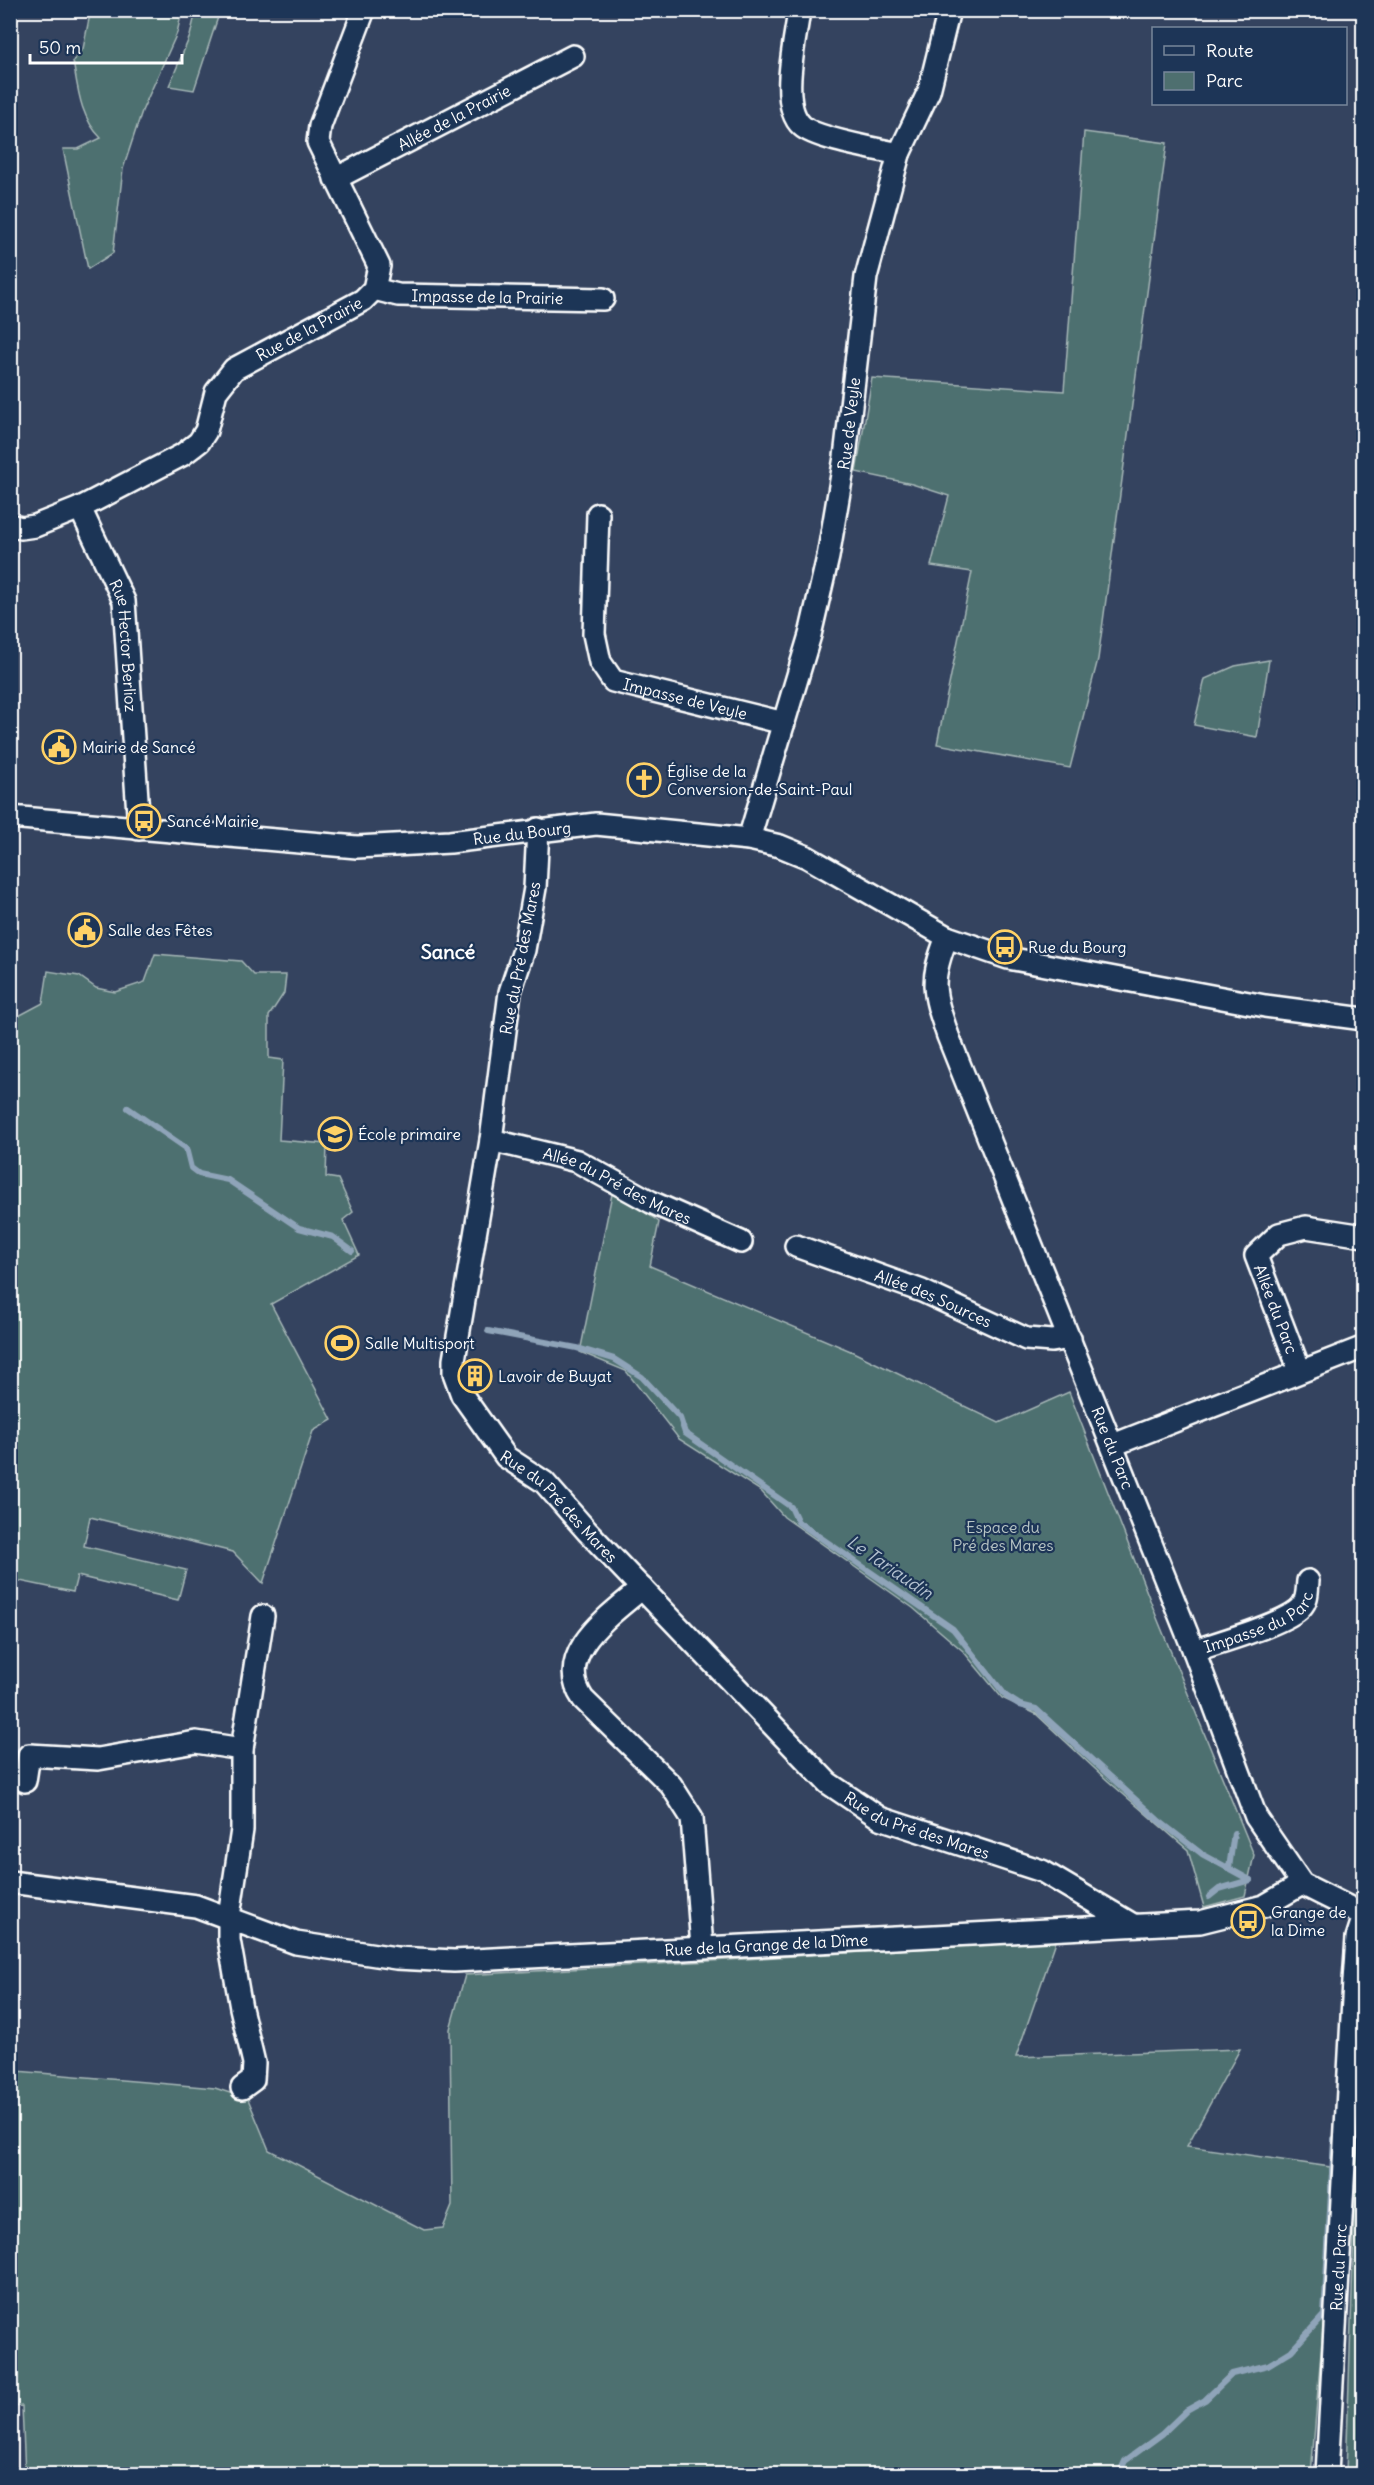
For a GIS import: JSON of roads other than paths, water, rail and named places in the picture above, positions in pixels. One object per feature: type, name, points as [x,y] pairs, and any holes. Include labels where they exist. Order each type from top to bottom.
[{"type":"street","name":"Rue de la Prairie","points":[[10,525],[21,528],[35,526],[80,508],[182,456],[199,442],[206,431],[216,392],[234,369],[363,300],[374,289],[378,266],[318,142],[320,126],[364,10]]},
{"type":"street","points":[[799,10],[789,97],[792,113],[802,127],[825,136],[899,154]]},
{"type":"street","name":"Rue de Veyle","points":[[749,839],[810,636],[828,557],[845,456],[866,277],[899,154],[929,92],[949,10]]},
{"type":"street","name":"Allée de la Prairie","points":[[335,179],[573,56]]},
{"type":"street","name":"Impasse de la Prairie","points":[[374,289],[398,295],[603,299]]},
{"type":"street","name":"Rue Hector Berlioz","points":[[80,508],[124,601],[138,829]]},
{"type":"street","name":"Impasse de Veyle","points":[[598,514],[594,634],[600,662],[613,681],[784,723]]},
{"type":"street","name":"Rue du Bourg","points":[[10,817],[357,847],[450,842],[538,829],[596,824],[749,839],[780,846],[807,857],[947,937],[1008,958],[1265,1006],[1364,1019]]},
{"type":"street","name":"Rue du Pré des Mares","points":[[538,829],[535,888],[524,950],[510,992],[491,1140],[454,1373],[462,1395],[506,1457],[544,1482],[828,1783],[880,1818],[1042,1871],[1133,1925]]},
{"type":"street","name":"Rue du Parc","points":[[947,937],[937,962],[934,994],[948,1036],[1113,1445],[1256,1817],[1302,1884],[1364,1915],[1357,1938],[1354,1981],[1327,2475]]},
{"type":"street","name":"Allée du Pré des Mares","points":[[491,1140],[577,1161],[651,1202],[741,1242]]},
{"type":"street","name":"Allée du Parc","points":[[1300,1371],[1256,1256],[1279,1234],[1306,1227],[1364,1236]]},
{"type":"street","name":"Allée des Sources","points":[[796,1246],[922,1291],[1026,1339],[1052,1341],[1070,1338]]},
{"type":"street","name":"Allée du Parc","points":[[1113,1445],[1364,1347]]},
{"type":"street","name":"Impasse du Parc","points":[[1194,1651],[1284,1618],[1301,1608],[1307,1598],[1308,1581]]},
{"type":"street","points":[[642,1588],[592,1632],[576,1657],[573,1684],[583,1698],[671,1785],[692,1818],[702,1947]]},
{"type":"street","points":[[242,2088],[253,2080],[254,2064],[229,1940],[229,1916],[242,1830],[242,1749],[263,1616]]},
{"type":"street","points":[[25,1781],[29,1755],[98,1759],[196,1742],[242,1749]]},
{"type":"street","name":"Rue de la Grange de la Dîme","points":[[10,1882],[170,1901],[229,1916],[259,1931],[296,1943],[396,1958],[454,1961],[1200,1922],[1264,1906],[1302,1884]]},
{"type":"waterway","name":"Le Tariaudin","points":[[128,1108],[186,1148],[191,1168],[199,1174],[228,1180],[299,1228],[333,1237],[352,1251]]},
{"type":"waterway","name":"Le Tariaudin","points":[[488,1331],[577,1348],[614,1359],[642,1377],[680,1418],[685,1433],[791,1507],[798,1522],[953,1629],[1006,1696],[1020,1705],[1036,1709],[1158,1820],[1202,1854],[1250,1880]]},
{"type":"waterway","points":[[1229,1868],[1234,1833]]},
{"type":"waterway","points":[[1209,1897],[1219,1889],[1250,1880]]},
{"type":"waterway","points":[[1358,2107],[1364,2074]]},
{"type":"waterway","points":[[1119,2474],[1125,2461],[1162,2434],[1187,2410],[1205,2400],[1232,2374],[1268,2365],[1291,2351],[1324,2315],[1334,2139]]},
{"type":"place","name":"Mairie de Sancé","points":[[59,747]]},
{"type":"place","name":"Église de la Conversion-de-Saint-Paul","points":[[644,780]]},
{"type":"place","name":"Sancé Mairie","points":[[144,821]]},
{"type":"place","name":"Salle des Fêtes","points":[[85,930]]},
{"type":"place","name":"Rue du Bourg","points":[[1005,947]]},
{"type":"place","name":"École primaire","points":[[335,1134]]},
{"type":"place","name":"Salle Multisport","points":[[342,1343]]},
{"type":"place","name":"Lavoir de Buyat","points":[[475,1376]]},
{"type":"place","name":"Grange de la Dime","points":[[1248,1921]]},
{"type":"district","name":"Sancé","points":[[448,951]]},
{"type":"park label","name":"Espace du Pré des Mares","points":[[1003,1536]]}]
